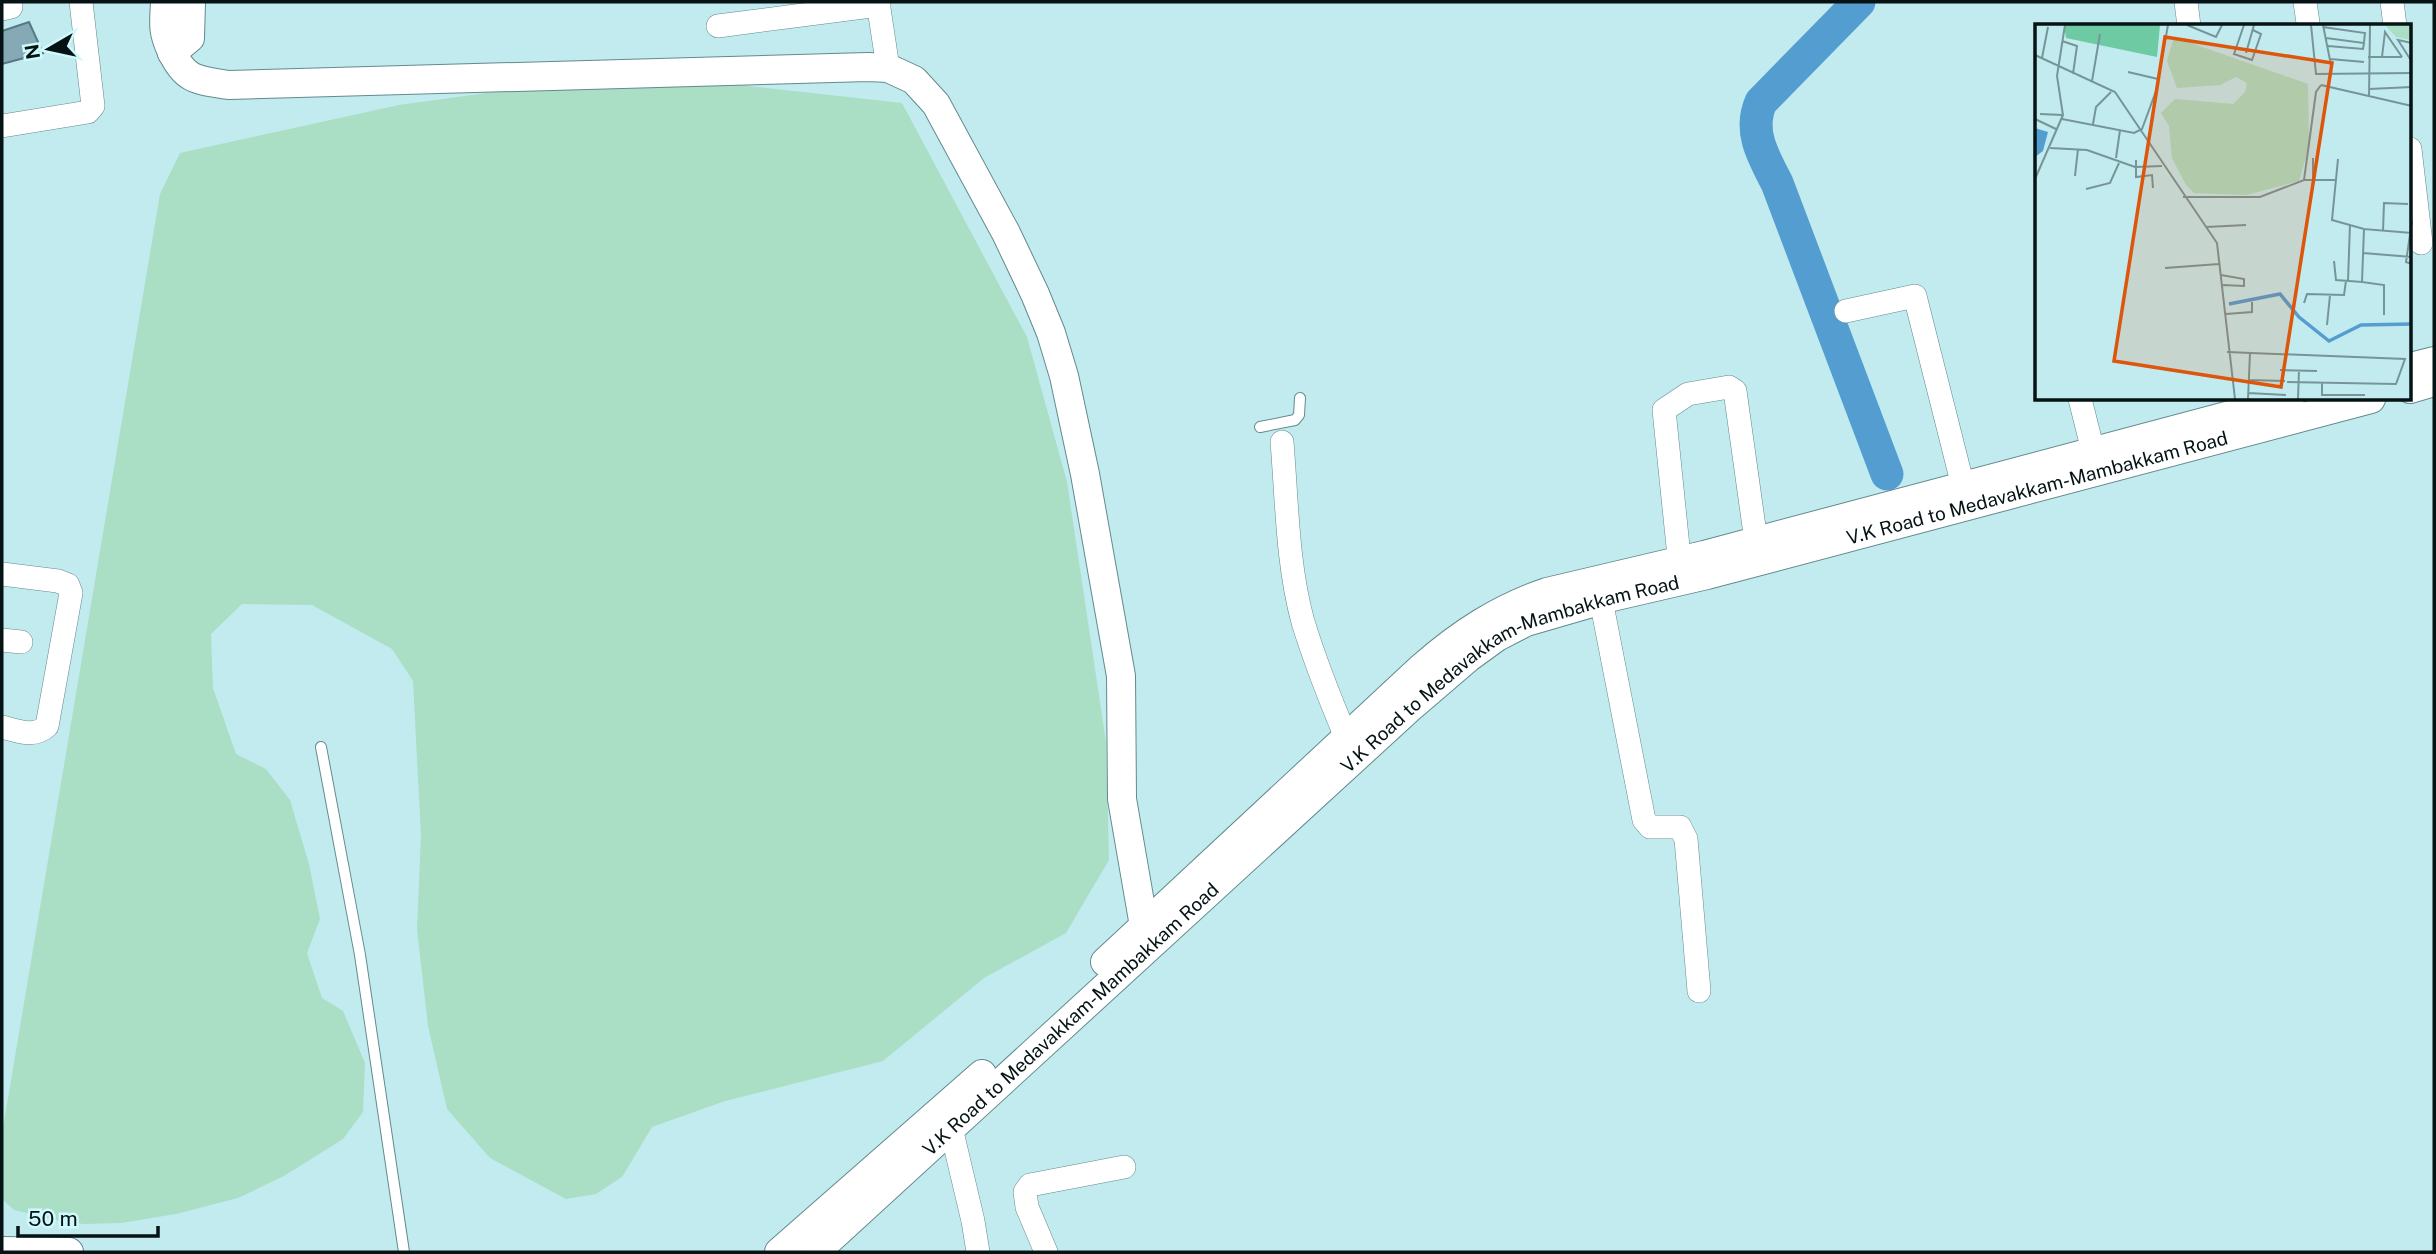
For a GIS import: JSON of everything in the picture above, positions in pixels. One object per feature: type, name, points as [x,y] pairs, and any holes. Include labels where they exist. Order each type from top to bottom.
[{"type":"street","points":[[2,126],[88,112],[93,106],[81,2]]},
{"type":"street","points":[[165,2],[163,33],[176,63],[186,74],[203,81],[229,85],[515,75],[848,69],[868,66],[888,68],[914,80],[936,104],[1006,233],[1051,333],[1063,376],[1085,474],[1119,662],[1123,809],[1150,934]]},
{"type":"street","points":[[172,53],[190,38],[191,2]]},
{"type":"street","points":[[2186,2],[2189,24]]},
{"type":"street","points":[[2392,2],[2395,24]]},
{"type":"street","points":[[718,26],[787,9],[879,4],[888,68]]},
{"type":"street","points":[[2412,165],[2422,243]]},
{"type":"street","points":[[1846,312],[1915,296],[1963,486]]},
{"type":"street","points":[[2412,367],[2434,361]]},
{"type":"street","points":[[2412,388],[2434,382]]},
{"type":"street","points":[[1680,570],[1664,410],[1688,394],[1729,387],[1735,391],[1756,541]]},
{"type":"street","points":[[2081,401],[2094,451]]},
{"type":"street","name":"V.K Road to Medavakkam-Mambakkam Road","points":[[816,1252],[951,1128],[1150,934],[1346,737],[1455,638],[1495,613],[1547,592],[1680,570],[2284,401]]},
{"type":"street","name":"V.K Road to Medavakkam-Mambakkam Road","points":[[779,1252],[1468,658],[1497,637],[1526,622],[1601,600],[1756,541],[2237,416],[2355,401]]},
{"type":"street","points":[[1281,432],[1291,557],[1303,620],[1324,684],[1346,737]]},
{"type":"street","points":[[2,575],[58,581],[68,585],[71,593],[47,726],[32,734],[2,727]]},
{"type":"street","points":[[1601,600],[1644,820],[1650,827],[1680,827],[1686,839],[1699,991]]},
{"type":"street","points":[[951,1128],[978,1252]]},
{"type":"street","points":[[1046,1252],[1027,1207],[1025,1192],[1030,1185],[1124,1167]]},
{"type":"street","points":[[2,1251],[69,1252]]},
{"type":"lane","points":[[1260,427],[1281,432],[1299,415],[1300,398]]},
{"type":"lane","points":[[321,747],[360,955],[404,1252]]},
{"type":"green space","points":[[632,73],[902,103],[1027,337],[1067,482],[1106,742],[1109,860],[1066,933],[984,978],[883,1061],[725,1101],[652,1127],[622,1177],[596,1194],[566,1199],[490,1158],[447,1109],[428,1026],[417,929],[421,836],[413,681],[392,649],[312,605],[242,604],[211,634],[213,688],[236,754],[266,769],[290,800],[309,864],[320,919],[307,953],[322,998],[343,1011],[365,1063],[363,1112],[343,1139],[284,1176],[238,1198],[176,1214],[121,1223],[84,1224],[14,1210],[2,1199],[2,1134],[160,194],[180,153],[399,105]]},
{"type":"building","points":[[29,22],[43,53],[2,64],[2,31]]},
{"type":"waterway","points":[[1859,2],[1761,102],[1756,123],[1762,153],[1777,183],[1887,474]]}]
